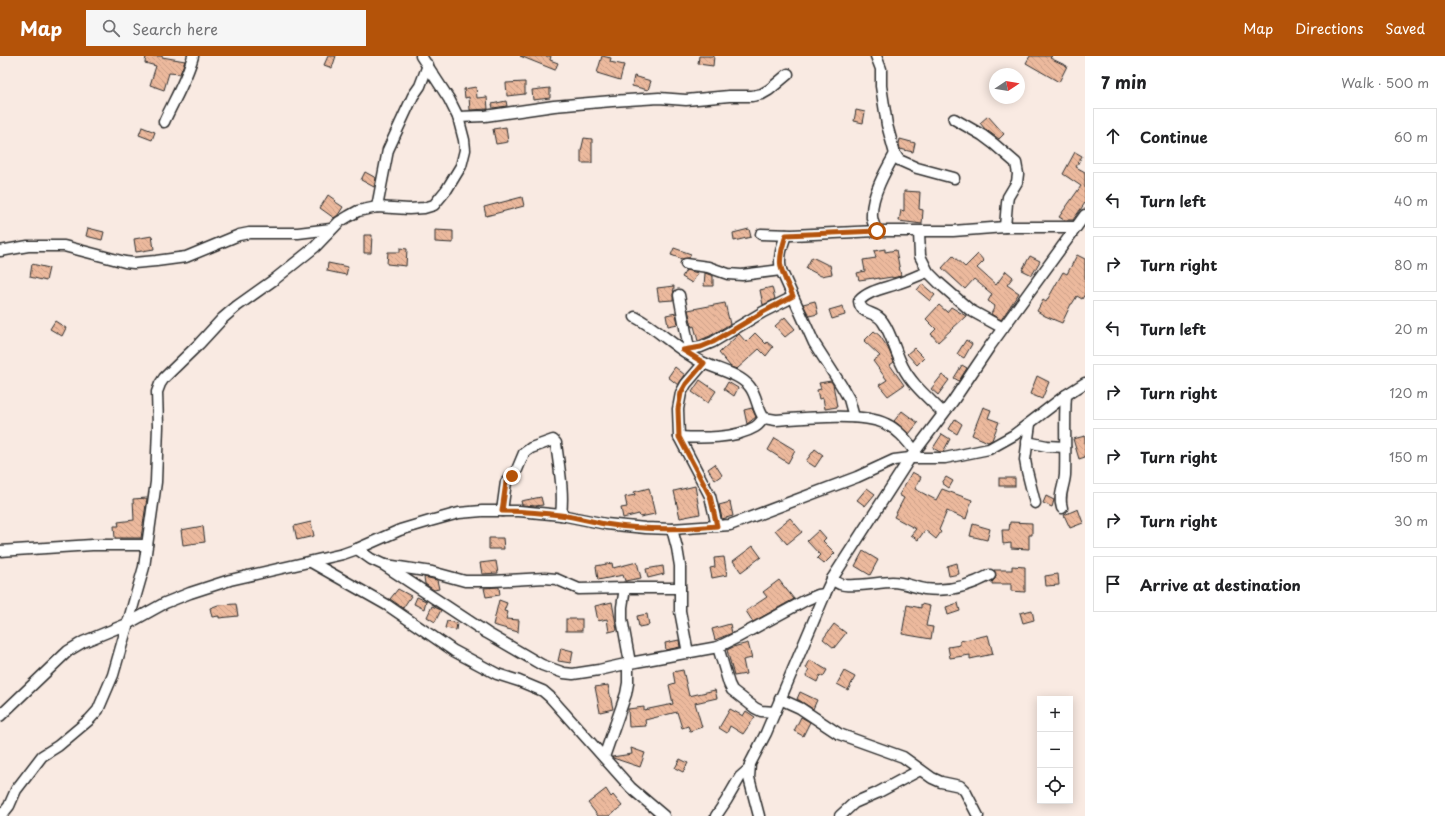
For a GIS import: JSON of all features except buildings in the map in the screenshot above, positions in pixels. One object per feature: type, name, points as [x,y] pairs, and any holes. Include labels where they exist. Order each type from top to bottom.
[{"type":"street","points":[[164,122],[188,73],[193,56]]},
{"type":"street","points":[[1,816],[9,806],[16,790],[42,756],[89,720],[98,710],[113,676],[144,567],[156,482],[158,426],[157,392],[160,384],[171,369],[199,344],[223,318],[237,306],[275,279],[314,247],[339,222],[353,213],[367,208],[424,208],[434,205],[457,173],[463,160],[465,150],[458,117],[449,99],[421,56]]},
{"type":"street","points":[[876,56],[881,68],[881,86],[887,125],[895,154],[899,160],[906,164],[954,178]]},
{"type":"street","points":[[377,207],[388,150],[413,96],[420,86],[428,65]]},
{"type":"street","points":[[458,117],[485,116],[554,106],[612,100],[659,98],[686,100],[729,96],[752,96],[762,94],[769,90],[788,74]]},
{"type":"street","points":[[954,119],[982,135],[1016,163],[1018,174],[1017,182],[1008,197],[1005,227]]},
{"type":"street","points":[[877,231],[873,222],[873,204],[895,154]]},
{"type":"street","points":[[761,234],[786,235],[877,231],[953,232],[1082,221]]},
{"type":"street","points":[[759,816],[750,782],[750,764],[766,734],[832,580],[912,455],[1082,221]]},
{"type":"street","points":[[0,251],[28,246],[64,246],[125,262],[156,262],[186,257],[235,237],[249,233],[298,233],[331,229]]},
{"type":"street","points":[[919,232],[920,256],[928,272],[970,310],[1003,328]]},
{"type":"street","points":[[786,235],[780,255],[781,270],[814,343],[834,372],[849,399],[854,417]]},
{"type":"street","points":[[686,264],[708,267],[728,274],[759,274],[781,270]]},
{"type":"street","points":[[928,272],[873,292],[859,301],[862,310],[874,314],[882,320],[903,367],[943,414]]},
{"type":"street","points":[[679,296],[686,349]]},
{"type":"street","points":[[686,349],[701,347],[713,342],[793,296]]},
{"type":"street","points":[[635,317],[686,349],[704,363],[744,381],[753,392],[761,414],[764,418],[776,420],[854,417],[876,419],[887,424],[902,436],[912,455]]},
{"type":"street","points":[[704,363],[686,384],[681,393],[678,409],[679,437],[710,496],[717,526]]},
{"type":"street","points":[[0,716],[68,651],[83,642],[127,624],[165,603],[230,580],[311,562],[357,549],[400,530],[460,513],[482,511],[519,511],[561,515],[606,524],[645,528],[672,529],[730,525],[857,477],[894,460],[912,455],[945,458],[989,449],[1030,424],[1066,395],[1085,383]]},
{"type":"street","points":[[1062,508],[1060,496],[1065,477],[1064,419],[1066,395]]},
{"type":"street","points":[[679,437],[711,438],[741,432],[757,426],[764,418]]},
{"type":"street","points":[[1030,424],[1025,460],[1035,503]]},
{"type":"street","points":[[502,511],[506,482],[516,472],[524,453],[531,448],[553,440],[556,443],[561,484],[563,504],[561,515]]},
{"type":"street","points":[[1027,442],[1047,446],[1065,447]]},
{"type":"street","points":[[672,529],[680,566],[680,611],[688,653]]},
{"type":"street","points":[[0,551],[92,545],[147,545]]},
{"type":"street","points":[[357,549],[371,559],[384,565],[487,633],[542,665],[554,670],[573,674],[718,646],[738,637],[806,600],[825,594]]},
{"type":"street","points":[[311,562],[387,605],[454,651],[497,674],[543,691],[604,757],[630,788],[664,816]]},
{"type":"street","points":[[384,565],[427,571],[465,581],[492,582],[545,578],[556,579],[579,589],[680,588]]},
{"type":"street","points":[[832,580],[841,584],[853,585],[894,582],[925,588],[940,589],[962,587],[978,582],[990,575]]},
{"type":"street","points":[[604,757],[626,694],[628,683],[629,663],[622,619],[622,607],[626,588]]},
{"type":"street","points":[[718,646],[732,690],[755,708],[761,711],[775,712]]},
{"type":"street","points":[[780,699],[800,708],[839,734],[903,757],[920,770],[940,782],[960,786],[963,788],[978,816]]},
{"type":"street","points":[[716,816],[740,777],[749,769]]},
{"type":"street","points":[[840,816],[854,803],[877,793],[920,770]]},
{"type":"route","points":[[512,476],[506,482],[502,511],[561,515],[606,524],[645,528],[672,529],[717,526],[710,496],[679,437],[678,409],[681,393],[686,384],[704,363],[683,350],[701,347],[713,342],[793,296],[780,265],[780,255],[786,235],[877,231]]}]
